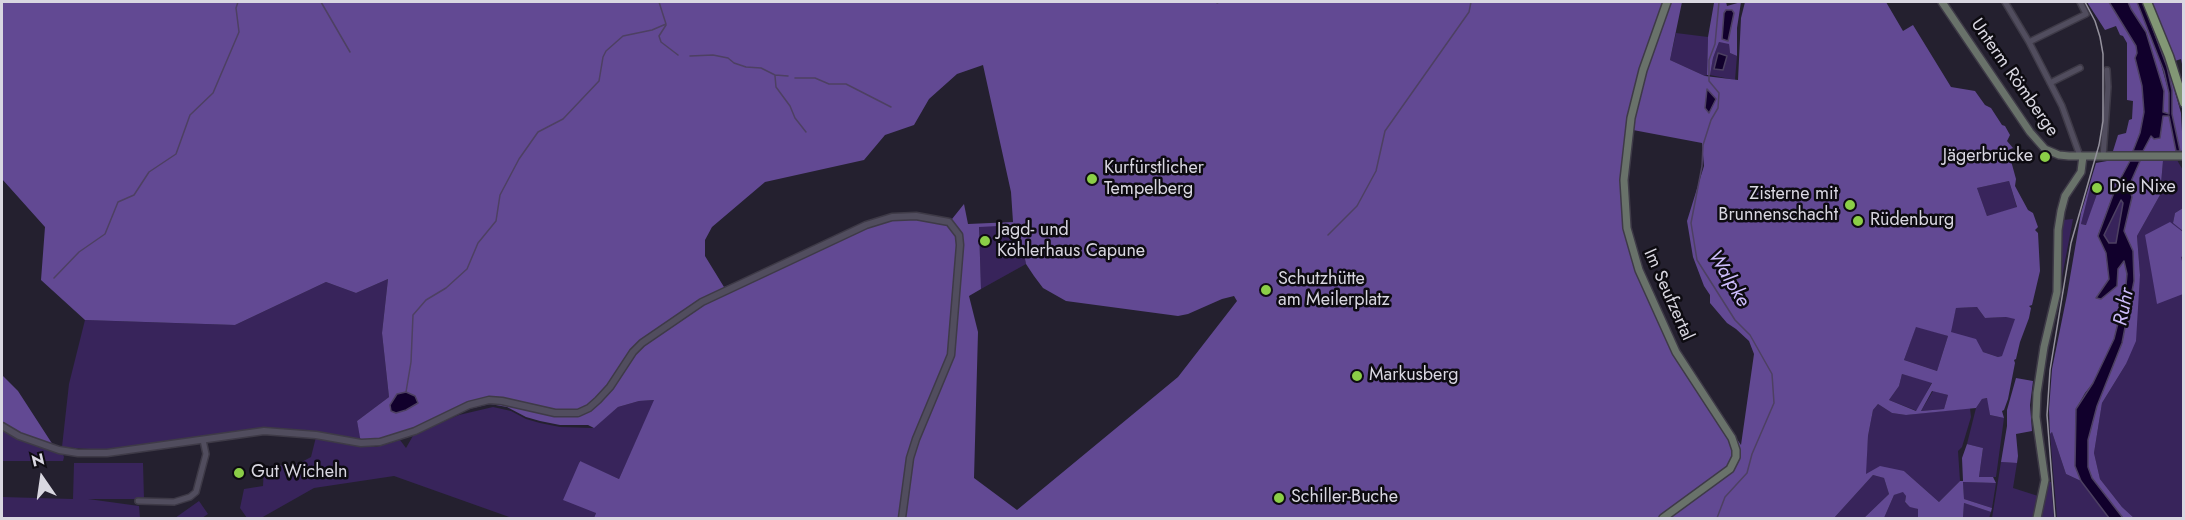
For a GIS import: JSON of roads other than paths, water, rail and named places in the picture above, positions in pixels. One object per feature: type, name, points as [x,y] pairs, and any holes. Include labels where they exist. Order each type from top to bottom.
[{"type":"main road","name":"Im Seufzertal","points":[[1663,519],[1730,469],[1736,457],[1732,438],[1676,352],[1639,270],[1627,228],[1624,180],[1630,118],[1643,70],[1667,2]]},
{"type":"main road","name":"Unterm Römberge","points":[[1942,2],[2044,149],[2052,153],[2081,156],[2184,156]]},
{"type":"main road","points":[[2147,2],[2169,56],[2184,103]]},
{"type":"main road","points":[[2037,519],[2045,480],[2036,417],[2037,393],[2044,347],[2057,292],[2058,230],[2061,211],[2065,196],[2080,172],[2081,156]]},
{"type":"street","points":[[2005,2],[2029,42],[2062,106],[2081,156]]},
{"type":"street","points":[[2029,42],[2086,14],[2080,2]]},
{"type":"street","points":[[2050,83],[2080,68]]},
{"type":"street","points":[[2106,156],[2107,70]]},
{"type":"street","points":[[2,426],[46,447],[78,453],[140,449],[272,431],[361,443],[380,442],[415,431],[469,405],[489,400],[555,413],[572,414],[584,411],[598,400],[642,343],[702,302],[866,225],[892,217],[915,216],[949,222],[959,234],[960,245],[951,355],[910,458],[902,519]]},
{"type":"street","points":[[138,501],[165,503],[190,497],[196,492],[206,454],[203,440]]},
{"type":"water","points":[[2109,2],[2128,2],[2146,32],[2164,91],[2163,112],[2169,114],[2169,93],[2164,71],[2137,2],[2143,2],[2167,67],[2172,90],[2172,114],[2180,151],[2176,151],[2169,116],[2163,116],[2160,138],[2154,139],[2151,136],[2143,151],[2133,151],[2140,133],[2144,112],[2142,86],[2135,58],[2136,46]]},
{"type":"water","points":[[1726,10],[1732,10],[1734,13],[1728,41],[1722,39]]},
{"type":"water","points":[[1718,53],[1727,56],[1723,70],[1714,69]]},
{"type":"water","points":[[1707,89],[1716,99],[1709,113],[1705,108]]},
{"type":"water","name":"Ruhr","points":[[2130,161],[2140,161],[2129,186],[2132,197],[2124,231],[2133,251],[2134,281],[2122,343],[2097,406],[2088,440],[2088,467],[2092,478],[2123,518],[2109,518],[2081,481],[2075,466],[2076,409],[2093,383],[2114,339],[2125,295],[2127,274],[2124,261],[2118,269],[2117,286],[2101,299],[2096,298],[2109,279],[2106,253],[2098,236],[2116,187]],"holes":[[[2121,200],[2123,203],[2116,243],[2109,243],[2104,235]]]},
{"type":"water","points":[[406,392],[415,396],[418,403],[396,413],[391,411],[390,405],[397,394]]},
{"type":"waterway","points":[[54,278],[79,252],[105,234],[118,202],[134,195],[149,172],[176,154],[190,115],[213,93],[239,32],[236,8],[238,2]]},
{"type":"waterway","points":[[321,2],[350,52]]},
{"type":"waterway","points":[[406,392],[411,362],[413,315],[426,300],[446,288],[467,269],[478,243],[496,221],[500,195],[519,159],[538,132],[563,119],[599,81],[606,51],[623,36],[652,30],[666,24],[659,2]]},
{"type":"waterway","points":[[1328,235],[1357,206],[1376,171],[1385,131],[1469,12],[1471,2]]},
{"type":"waterway","name":"Walpke","points":[[1717,518],[1725,497],[1747,473],[1752,454],[1774,403],[1772,374],[1750,335],[1735,320],[1697,260],[1691,223],[1702,166],[1703,145],[1711,120],[1718,108],[1719,93],[1709,81],[1709,60],[1715,44],[1719,2]]},
{"type":"waterway","points":[[666,25],[659,36],[661,42],[678,55]]},
{"type":"waterway","points":[[690,56],[713,55],[728,58],[746,67],[761,68],[775,75],[788,76]]},
{"type":"waterway","points":[[775,76],[776,87],[806,132]]},
{"type":"waterway","points":[[795,78],[815,78],[829,84],[846,84],[891,107]]},
{"type":"railway","points":[[2055,518],[2047,415],[2050,370],[2071,243],[2099,145],[2103,121],[2103,54],[2095,21],[2085,2]]},
{"type":"place","name":"Jägerbrücke","points":[[2045,157]]},
{"type":"place","name":"Kurfürstlicher Tempelberg","points":[[1092,179]]},
{"type":"place","name":"Die Nixe","points":[[2097,188]]},
{"type":"place","name":"Zisterne mit Brunnenschacht","points":[[1850,205]]},
{"type":"place","name":"Rüdenburg","points":[[1858,221]]},
{"type":"place","name":"Jagd- und Köhlerhaus Capune","points":[[985,241]]},
{"type":"place","name":"Schutzhütte am Meilerplatz","points":[[1266,290]]},
{"type":"place","name":"Markusberg","points":[[1357,376]]},
{"type":"place","name":"Gut Wicheln","points":[[239,473]]},
{"type":"place","name":"Schiller-Buche","points":[[1279,498]]}]
